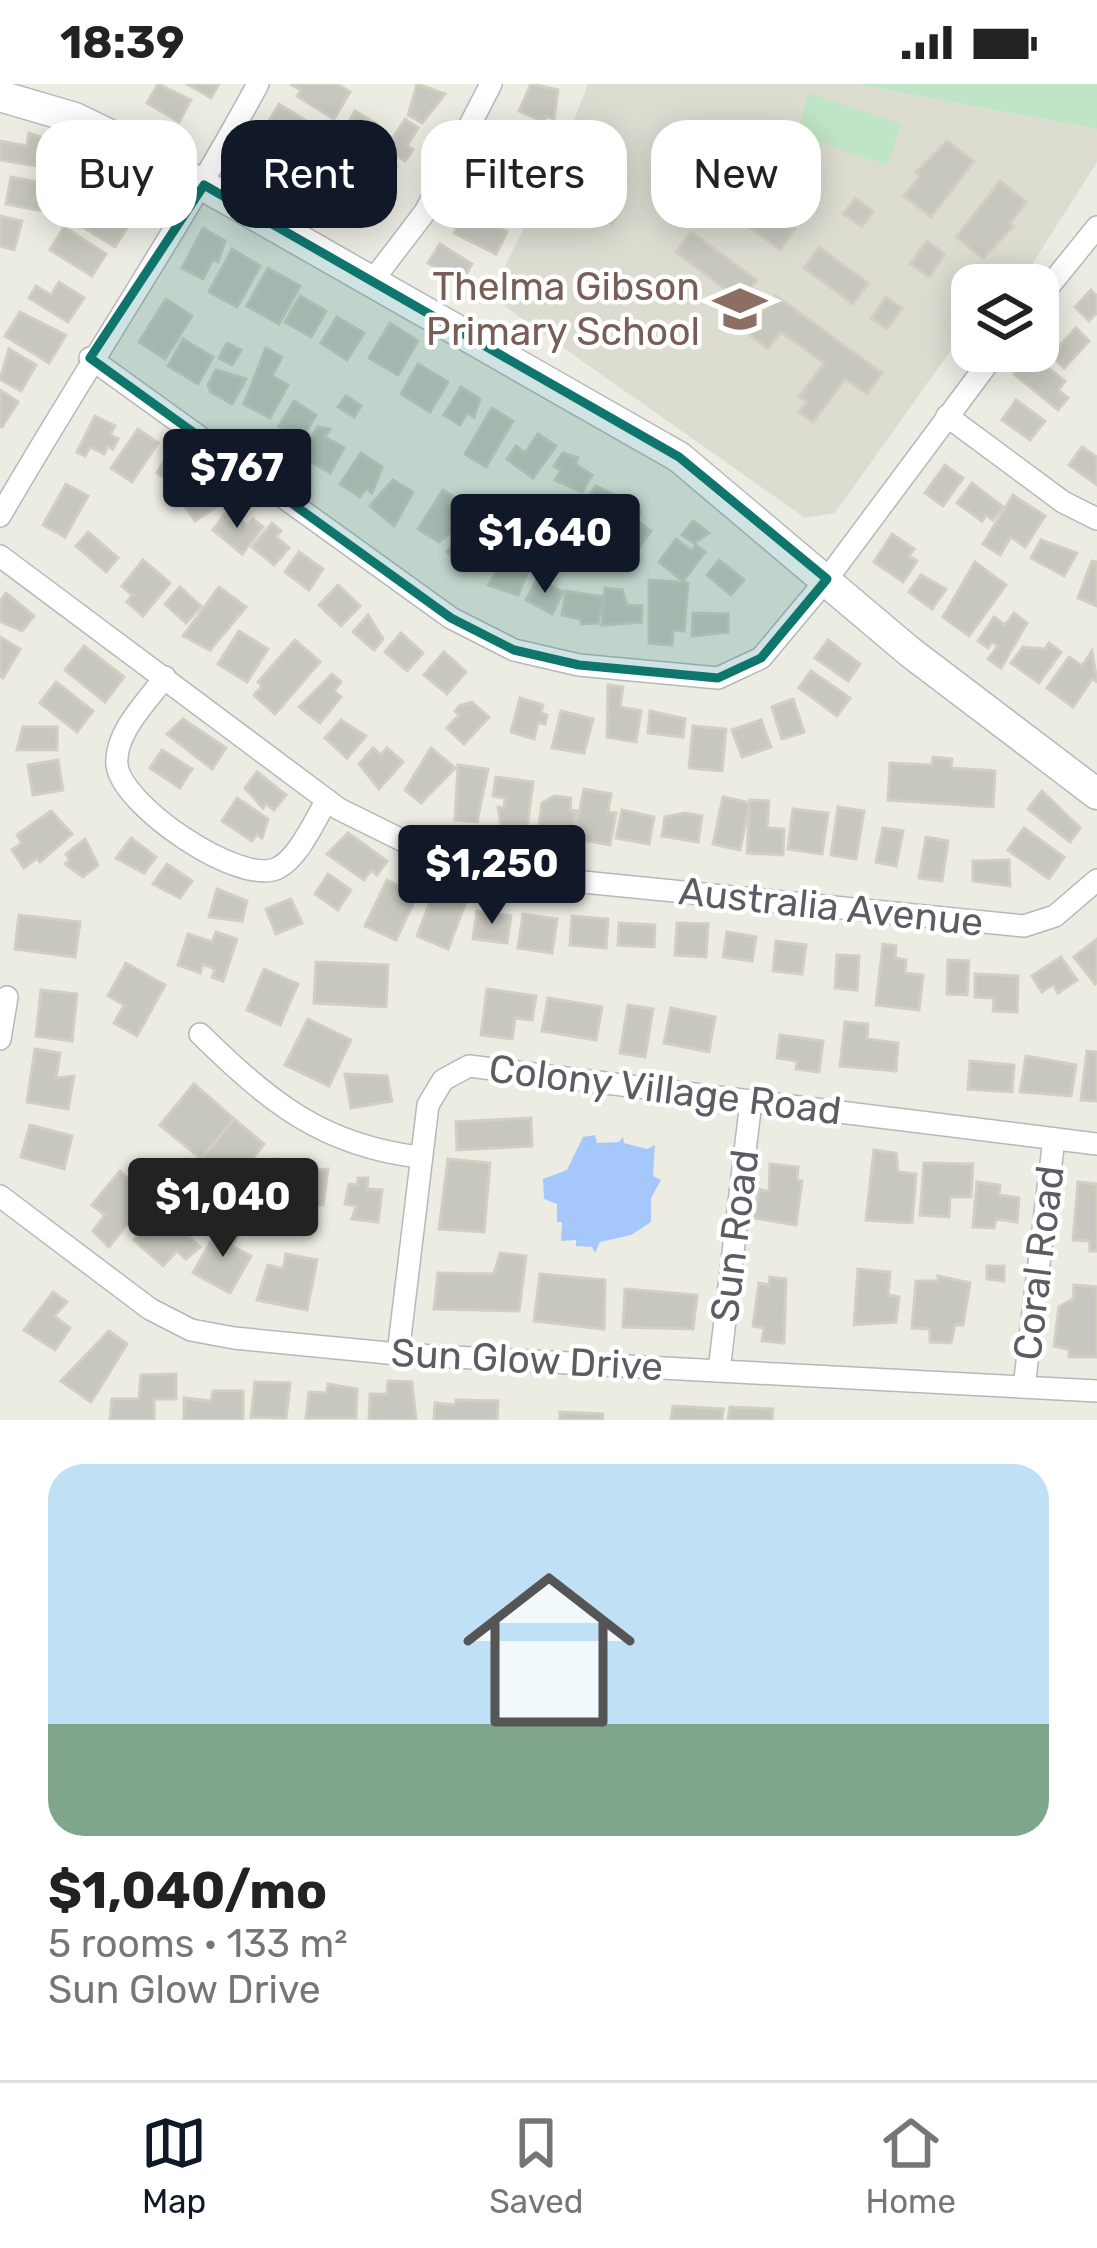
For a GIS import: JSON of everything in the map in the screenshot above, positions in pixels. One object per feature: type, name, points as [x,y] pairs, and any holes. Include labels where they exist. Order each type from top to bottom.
[{"type":"street","points":[[0,516],[91,358],[204,185],[258,84]]},
{"type":"street","points":[[374,280],[425,212],[491,84]]},
{"type":"street","points":[[0,96],[75,118],[204,185],[679,458],[910,652],[1097,794]]},
{"type":"street","points":[[1059,274],[1097,227]]},
{"type":"street","points":[[91,358],[451,618],[514,650],[579,665],[718,678],[761,658],[827,579],[981,372]]},
{"type":"street","points":[[947,416],[1064,502],[1097,518]]},
{"type":"street","name":"Australia Avenue","points":[[0,556],[327,800],[438,858],[588,883],[1024,926],[1055,916],[1097,880]]},
{"type":"street","points":[[165,676],[121,738],[118,770],[131,797],[230,866],[259,872],[286,863],[327,800]]},
{"type":"street","points":[[0,1039],[7,997]]},
{"type":"street","points":[[200,1034],[323,1134],[370,1151],[419,1157]]},
{"type":"street","name":"Colony Village Road","points":[[398,1354],[419,1157],[433,1091],[469,1066],[1097,1144]]},
{"type":"street","name":"Sun Road","points":[[719,1371],[751,1101]]},
{"type":"street","name":"Coral Road","points":[[1024,1387],[1054,1139]]},
{"type":"street","name":"Sun Glow Drive","points":[[0,1196],[150,1309],[191,1330],[398,1354],[1097,1391]]},
{"type":"highlighted area","points":[[204,185],[679,457],[827,579],[761,658],[718,678],[579,665],[514,650],[451,618],[90,358]]},
{"type":"shaded area","name":"Thelma Gibson Primary School","points":[[588,84],[856,84],[1097,129],[1097,162],[1032,264],[951,264],[951,350],[835,513],[805,518],[490,296],[524,228],[627,228],[627,120],[574,120]]},
{"type":"green space","points":[[856,84],[1097,84],[1097,129]]},
{"type":"green space","points":[[809,93],[901,124],[888,165],[821,143],[821,120],[801,120]]},
{"type":"water","points":[[595,1135],[597,1143],[619,1142],[623,1137],[624,1143],[647,1149],[655,1145],[653,1176],[661,1180],[651,1198],[651,1222],[631,1235],[600,1242],[595,1253],[592,1247],[576,1246],[576,1240],[561,1241],[557,1204],[544,1199],[543,1179],[567,1170],[583,1137]]},
{"type":"building","points":[[158,84],[191,100],[180,120],[147,103]]},
{"type":"building","points":[[187,84],[219,84],[211,98]]},
{"type":"building","points":[[290,84],[337,84],[350,92],[334,119],[297,96],[301,90]]},
{"type":"building","points":[[417,84],[445,94],[421,122],[408,115]]},
{"type":"building","points":[[531,84],[558,90],[554,119],[539,120],[519,111]]},
{"type":"building","points":[[279,104],[305,120],[270,120]]},
{"type":"building","points":[[355,111],[370,120],[350,120]]},
{"type":"building","points":[[405,119],[418,128],[407,146],[413,150],[405,161],[397,156],[397,132]]},
{"type":"building","points":[[29,133],[36,135],[36,166],[0,160],[0,141],[27,146]]},
{"type":"building","points":[[947,141],[974,161],[931,217],[904,196],[920,176],[916,172]]},
{"type":"building","points":[[11,177],[36,182],[36,210],[6,204]]},
{"type":"building","points":[[1000,181],[1026,202],[1010,223],[1014,226],[983,258],[956,237]]},
{"type":"building","points":[[855,198],[873,211],[862,227],[843,214]]},
{"type":"building","points":[[0,216],[22,221],[14,250],[0,246]]},
{"type":"building","points":[[66,228],[106,254],[92,276],[50,250]]},
{"type":"building","points":[[84,228],[127,228],[115,247]]},
{"type":"building","points":[[203,228],[225,241],[218,262],[213,259],[203,279],[182,268]]},
{"type":"building","points":[[456,228],[507,232],[496,254],[454,233]]},
{"type":"building","points":[[750,228],[794,228],[780,250]]},
{"type":"building","points":[[691,232],[757,280],[741,301],[676,252]]},
{"type":"building","points":[[927,241],[945,254],[929,277],[910,264]]},
{"type":"building","points":[[440,244],[472,264],[461,283],[428,263]]},
{"type":"building","points":[[819,247],[868,283],[853,304],[804,268]]},
{"type":"building","points":[[232,249],[260,266],[237,307],[209,292]]},
{"type":"building","points":[[268,268],[300,286],[279,324],[247,306]]},
{"type":"building","points":[[59,282],[84,298],[68,322],[29,298],[36,286],[51,295]]},
{"type":"building","points":[[1091,290],[1097,296],[1097,313],[1089,321],[1075,307]]},
{"type":"building","points":[[775,295],[882,373],[867,394],[845,379],[813,422],[799,412],[807,402],[799,397],[824,363],[781,332],[768,349],[747,333]]},
{"type":"building","points":[[300,296],[326,311],[311,337],[285,322]]},
{"type":"building","points":[[886,297],[902,308],[887,329],[871,318]]},
{"type":"building","points":[[166,299],[192,316],[165,359],[139,342]]},
{"type":"building","points":[[20,312],[66,335],[49,363],[5,336]]},
{"type":"building","points":[[337,317],[364,333],[347,360],[321,343]]},
{"type":"building","points":[[390,323],[418,341],[398,375],[369,358]]},
{"type":"building","points":[[1076,328],[1089,341],[1064,368],[1059,363],[1059,346]]},
{"type":"building","points":[[183,339],[213,357],[198,384],[168,366]]},
{"type":"building","points":[[227,343],[241,350],[232,365],[219,358]]},
{"type":"building","points":[[266,348],[282,357],[272,376],[288,385],[270,418],[244,404]]},
{"type":"building","points":[[9,349],[36,365],[21,391],[0,379]]},
{"type":"building","points":[[418,364],[448,382],[430,412],[401,394]]},
{"type":"building","points":[[216,370],[246,379],[232,404],[211,392],[208,385]]},
{"type":"building","points":[[1053,372],[1065,381],[1058,390],[1068,398],[1058,410],[1014,374]]},
{"type":"building","points":[[461,387],[480,399],[474,417],[467,413],[460,425],[444,415]]},
{"type":"building","points":[[0,390],[18,402],[2,427],[0,426]]},
{"type":"building","points":[[346,396],[361,406],[354,417],[338,407]]},
{"type":"building","points":[[1016,400],[1045,421],[1030,440],[1002,420]]},
{"type":"building","points":[[294,401],[316,415],[301,440],[279,426]]},
{"type":"building","points":[[492,408],[513,421],[486,467],[465,454]]},
{"type":"building","points":[[95,416],[115,426],[110,435],[118,439],[104,454],[90,447],[85,456],[77,452]]},
{"type":"building","points":[[318,427],[330,429],[325,437],[344,448],[330,473],[301,456]]},
{"type":"building","points":[[138,429],[158,443],[132,482],[111,468]]},
{"type":"building","points":[[538,434],[556,446],[533,478],[507,459],[516,446],[525,453]]},
{"type":"building","points":[[1082,447],[1097,457],[1097,485],[1069,465]]},
{"type":"building","points":[[361,453],[382,467],[372,493],[366,488],[360,497],[340,484]]},
{"type":"building","points":[[563,453],[578,458],[575,464],[592,475],[582,492],[555,480],[561,471],[554,466]]},
{"type":"building","points":[[168,454],[196,472],[183,493],[166,488],[170,481],[157,473]]},
{"type":"building","points":[[945,465],[963,478],[943,506],[925,493]]},
{"type":"building","points":[[393,480],[413,492],[394,526],[370,506]]},
{"type":"building","points":[[972,483],[1003,507],[993,520],[986,515],[982,521],[957,503]]},
{"type":"building","points":[[66,484],[88,496],[65,537],[43,525]]},
{"type":"building","points":[[204,484],[222,503],[195,521],[181,500]]},
{"type":"building","points":[[596,486],[625,500],[612,519],[607,516],[603,522],[584,503]]},
{"type":"building","points":[[443,490],[463,503],[448,526],[454,529],[439,542],[418,529]]},
{"type":"building","points":[[1013,495],[1045,516],[1025,547],[1011,537],[1000,555],[983,544]]},
{"type":"building","points":[[630,506],[640,512],[635,519],[651,531],[638,549],[627,541],[633,532],[619,522]]},
{"type":"building","points":[[228,510],[247,526],[253,519],[263,527],[242,554],[213,530]]},
{"type":"building","points":[[693,521],[709,533],[694,543],[682,535]]},
{"type":"building","points":[[272,523],[281,531],[276,537],[289,548],[274,565],[252,547]]},
{"type":"building","points":[[470,524],[488,535],[468,566],[447,552]]},
{"type":"building","points":[[88,532],[118,558],[106,572],[76,546]]},
{"type":"building","points":[[892,534],[914,549],[909,556],[917,561],[903,582],[874,562]]},
{"type":"building","points":[[676,539],[692,551],[696,545],[705,552],[683,581],[659,562]]},
{"type":"building","points":[[1041,540],[1077,553],[1064,576],[1031,558]]},
{"type":"building","points":[[603,545],[624,547],[622,566],[601,564]]},
{"type":"building","points":[[514,546],[534,557],[518,595],[488,585]]},
{"type":"building","points":[[299,552],[323,569],[309,590],[285,572]]},
{"type":"building","points":[[143,560],[170,583],[143,616],[127,602],[132,595],[122,586]]},
{"type":"building","points":[[719,560],[744,580],[731,595],[707,575]]},
{"type":"building","points":[[1092,561],[1097,562],[1097,606],[1078,598]]},
{"type":"building","points":[[975,562],[1006,585],[969,636],[943,617]]},
{"type":"building","points":[[921,575],[946,589],[932,609],[909,592]]},
{"type":"building","points":[[537,579],[563,592],[552,614],[526,600]]},
{"type":"building","points":[[649,580],[688,583],[684,631],[673,630],[672,645],[649,643]]},
{"type":"building","points":[[338,585],[360,606],[341,626],[319,605]]},
{"type":"building","points":[[180,587],[201,606],[186,623],[165,604]]},
{"type":"building","points":[[219,587],[246,607],[210,650],[183,636]]},
{"type":"building","points":[[605,588],[622,590],[627,605],[642,606],[641,622],[602,625]]},
{"type":"building","points":[[566,591],[603,597],[598,623],[581,624],[581,619],[562,615]]},
{"type":"building","points":[[6,593],[34,616],[22,631],[0,621],[0,601]]},
{"type":"building","points":[[693,613],[728,614],[728,632],[692,636]]},
{"type":"building","points":[[1014,613],[1027,623],[1001,668],[988,659],[998,646],[992,642],[988,648],[978,641],[994,617],[1005,625]]},
{"type":"building","points":[[368,615],[383,639],[374,650],[353,632]]},
{"type":"building","points":[[239,631],[268,649],[247,682],[218,664]]},
{"type":"building","points":[[401,633],[423,653],[407,671],[385,652]]},
{"type":"building","points":[[0,637],[20,649],[3,678],[0,676]]},
{"type":"building","points":[[295,640],[320,662],[275,714],[254,695],[262,686],[258,682]]},
{"type":"building","points":[[828,640],[860,664],[848,681],[815,658]]},
{"type":"building","points":[[1049,643],[1061,652],[1039,683],[1011,663],[1023,647],[1045,649]]},
{"type":"building","points":[[84,646],[124,677],[105,702],[65,670]]},
{"type":"building","points":[[1092,651],[1097,682],[1092,679],[1073,707],[1047,688],[1069,657],[1082,666]]},
{"type":"building","points":[[444,652],[466,672],[447,694],[424,675]]},
{"type":"building","points":[[811,671],[850,698],[837,716],[799,688]]},
{"type":"building","points":[[332,674],[341,682],[334,691],[341,697],[320,723],[299,707]]},
{"type":"building","points":[[56,682],[93,711],[77,732],[40,703]]},
{"type":"building","points":[[608,685],[623,687],[620,707],[641,711],[636,742],[607,737]]},
{"type":"building","points":[[520,698],[543,705],[541,713],[547,715],[545,724],[538,722],[534,739],[511,732]]},
{"type":"building","points":[[793,699],[804,732],[782,739],[772,707]]},
{"type":"building","points":[[472,702],[489,717],[464,744],[447,728],[459,715],[455,711],[459,706]]},
{"type":"building","points":[[561,711],[593,719],[584,753],[552,748]]},
{"type":"building","points":[[650,711],[685,719],[683,737],[648,733]]},
{"type":"building","points":[[183,719],[226,748],[212,769],[167,734]]},
{"type":"building","points":[[341,720],[366,736],[347,758],[325,738]]},
{"type":"building","points":[[761,720],[771,747],[742,757],[732,730]]},
{"type":"building","points":[[693,726],[726,729],[722,771],[689,768]]},
{"type":"building","points":[[23,727],[57,727],[57,750],[17,750]]},
{"type":"building","points":[[373,748],[381,755],[387,748],[403,762],[379,789],[359,764]]},
{"type":"building","points":[[431,748],[455,768],[421,803],[405,790]]},
{"type":"building","points":[[162,750],[192,769],[180,788],[150,768]]},
{"type":"building","points":[[933,757],[952,759],[951,768],[995,771],[993,807],[888,800],[890,763],[932,765]]},
{"type":"building","points":[[58,760],[63,790],[33,795],[28,765]]},
{"type":"building","points":[[458,765],[488,769],[477,822],[455,820]]},
{"type":"building","points":[[257,772],[286,795],[274,810],[266,804],[263,808],[245,788]]},
{"type":"building","points":[[496,777],[533,782],[527,829],[501,826],[498,807],[504,808],[505,798],[493,796]]},
{"type":"building","points":[[584,789],[611,794],[608,812],[616,813],[610,845],[574,838]]},
{"type":"building","points":[[1042,791],[1080,828],[1070,842],[1028,809]]},
{"type":"building","points":[[554,796],[571,798],[570,810],[577,811],[571,837],[538,833],[542,803]]},
{"type":"building","points":[[723,797],[750,803],[740,850],[713,844]]},
{"type":"building","points":[[237,798],[268,819],[262,838],[257,834],[252,841],[222,821]]},
{"type":"building","points":[[750,800],[769,801],[767,828],[784,829],[783,855],[747,853]]},
{"type":"building","points":[[838,807],[864,811],[856,859],[831,855]]},
{"type":"building","points":[[793,809],[828,813],[822,854],[788,849]]},
{"type":"building","points":[[622,810],[654,817],[649,844],[616,838]]},
{"type":"building","points":[[51,811],[72,834],[40,862],[37,858],[24,868],[12,850],[22,843],[17,835]]},
{"type":"building","points":[[702,816],[698,842],[662,836],[665,817]]},
{"type":"building","points":[[883,828],[903,831],[896,866],[876,862]]},
{"type":"building","points":[[1024,828],[1064,857],[1049,879],[1008,850]]},
{"type":"building","points":[[348,833],[387,861],[377,875],[371,870],[364,880],[327,854]]},
{"type":"building","points":[[926,837],[948,841],[942,881],[919,878]]},
{"type":"building","points":[[131,838],[156,857],[144,873],[116,858]]},
{"type":"building","points":[[85,839],[98,865],[83,877],[65,864],[70,860],[66,854]]},
{"type":"building","points":[[1009,860],[1010,886],[973,881],[973,861]]},
{"type":"building","points":[[167,864],[192,881],[180,898],[153,884]]},
{"type":"building","points":[[328,874],[351,890],[338,910],[315,894]]},
{"type":"building","points":[[387,880],[417,895],[396,940],[365,926]]},
{"type":"building","points":[[436,887],[467,899],[448,949],[417,936]]},
{"type":"building","points":[[217,889],[247,901],[242,921],[209,917]]},
{"type":"building","points":[[291,899],[302,923],[276,934],[266,909]]},
{"type":"building","points":[[477,911],[511,916],[507,943],[473,939]]},
{"type":"building","points":[[523,914],[557,919],[552,953],[518,948]]},
{"type":"building","points":[[19,915],[80,922],[75,957],[15,949]]},
{"type":"building","points":[[572,916],[608,919],[606,948],[570,945]]},
{"type":"building","points":[[619,923],[655,925],[654,947],[618,945]]},
{"type":"building","points":[[677,923],[708,924],[706,957],[675,955]]},
{"type":"building","points":[[216,932],[237,939],[223,981],[212,977],[215,969],[203,964],[200,973],[178,965],[188,934],[212,942]]},
{"type":"building","points":[[727,932],[756,937],[752,961],[723,957]]},
{"type":"building","points":[[1097,939],[1097,982],[1095,984],[1074,957]]},
{"type":"building","points":[[776,941],[806,945],[802,974],[773,971]]},
{"type":"building","points":[[883,944],[896,946],[895,958],[906,960],[905,973],[923,975],[919,1010],[876,1005]]},
{"type":"building","points":[[837,955],[859,956],[857,990],[835,988]]},
{"type":"building","points":[[1061,957],[1077,980],[1058,993],[1053,984],[1042,992],[1032,976]]},
{"type":"building","points":[[948,960],[969,961],[967,995],[947,994]]},
{"type":"building","points":[[316,962],[388,965],[386,1007],[314,1003]]},
{"type":"building","points":[[126,963],[165,985],[137,1036],[114,1023],[124,1005],[108,996]]},
{"type":"building","points":[[264,969],[298,984],[280,1025],[247,1010]]},
{"type":"building","points":[[975,974],[1018,976],[1017,1012],[993,1011],[994,998],[975,997]]},
{"type":"building","points":[[487,989],[536,996],[532,1020],[515,1018],[512,1039],[481,1035]]},
{"type":"building","points":[[41,990],[77,994],[72,1041],[36,1036]]},
{"type":"building","points":[[548,998],[602,1007],[596,1040],[542,1031]]},
{"type":"building","points":[[628,1005],[653,1009],[645,1057],[620,1053]]},
{"type":"building","points":[[671,1008],[715,1017],[709,1052],[664,1043]]},
{"type":"building","points":[[308,1019],[351,1040],[329,1086],[285,1065]]},
{"type":"building","points":[[845,1022],[868,1024],[867,1039],[898,1043],[896,1071],[840,1066]]},
{"type":"building","points":[[780,1035],[823,1041],[819,1072],[796,1069],[797,1061],[777,1058]]},
{"type":"building","points":[[35,1049],[60,1053],[56,1078],[74,1076],[68,1109],[27,1102]]},
{"type":"building","points":[[1087,1051],[1097,1052],[1097,1101],[1081,1100]]},
{"type":"building","points":[[1026,1056],[1076,1065],[1071,1096],[1020,1092]]},
{"type":"building","points":[[970,1061],[1014,1065],[1012,1092],[968,1089]]},
{"type":"building","points":[[345,1074],[387,1076],[392,1101],[351,1108]]},
{"type":"building","points":[[194,1084],[234,1119],[201,1159],[160,1125]]},
{"type":"building","points":[[531,1118],[532,1146],[457,1150],[456,1122]]},
{"type":"building","points":[[234,1119],[264,1144],[233,1184],[201,1159]]},
{"type":"building","points":[[30,1125],[72,1136],[64,1169],[21,1157]]},
{"type":"building","points":[[874,1150],[896,1153],[898,1172],[916,1174],[912,1223],[866,1220]]},
{"type":"building","points":[[276,1159],[294,1161],[290,1173],[328,1169],[323,1205],[287,1203],[286,1213],[269,1212]]},
{"type":"building","points":[[448,1159],[490,1163],[484,1232],[439,1229]]},
{"type":"building","points":[[924,1163],[973,1164],[971,1197],[950,1197],[949,1217],[920,1215]]},
{"type":"building","points":[[770,1164],[798,1167],[797,1180],[802,1181],[796,1225],[754,1218],[759,1189],[769,1192]]},
{"type":"building","points":[[120,1171],[148,1198],[109,1247],[93,1231],[105,1215],[92,1205]]},
{"type":"building","points":[[358,1178],[368,1178],[367,1189],[382,1190],[378,1222],[352,1219],[356,1206],[345,1204],[349,1184],[357,1185]]},
{"type":"building","points":[[977,1182],[1000,1185],[999,1195],[1019,1198],[1017,1222],[996,1219],[994,1228],[973,1227]]},
{"type":"building","points":[[1078,1182],[1097,1184],[1097,1251],[1090,1251],[1090,1241],[1073,1240]]},
{"type":"building","points":[[175,1201],[194,1218],[186,1235],[200,1247],[186,1259],[177,1251],[163,1266],[134,1240],[147,1224],[153,1232]]},
{"type":"building","points":[[221,1223],[240,1233],[232,1246],[251,1256],[230,1293],[193,1273]]},
{"type":"building","points":[[500,1253],[526,1256],[519,1311],[434,1309],[438,1273],[494,1274]]},
{"type":"building","points":[[286,1254],[317,1260],[307,1310],[257,1300],[268,1265],[283,1269]]},
{"type":"building","points":[[987,1266],[1004,1266],[1004,1281],[987,1279]]},
{"type":"building","points":[[858,1269],[890,1272],[888,1295],[899,1297],[896,1322],[854,1325]]},
{"type":"building","points":[[540,1274],[605,1280],[604,1329],[534,1321]]},
{"type":"building","points":[[938,1276],[970,1283],[963,1325],[955,1325],[951,1343],[930,1342],[930,1329],[912,1328],[916,1281],[938,1281]]},
{"type":"building","points":[[770,1277],[786,1279],[784,1343],[762,1341],[764,1328],[753,1326],[759,1283],[769,1285]]},
{"type":"building","points":[[1074,1285],[1097,1287],[1097,1357],[1069,1357],[1069,1350],[1054,1346],[1059,1307],[1073,1299]]},
{"type":"building","points":[[625,1289],[697,1295],[693,1329],[623,1327]]},
{"type":"building","points":[[53,1292],[67,1302],[54,1316],[70,1328],[55,1350],[24,1330]]},
{"type":"building","points":[[109,1331],[127,1344],[91,1402],[61,1381]]},
{"type":"building","points":[[176,1374],[176,1399],[154,1399],[154,1420],[110,1420],[112,1399],[139,1399],[141,1375]]},
{"type":"building","points":[[388,1381],[412,1382],[416,1420],[369,1420],[370,1394],[387,1394]]},
{"type":"building","points":[[255,1382],[290,1383],[286,1418],[251,1417]]},
{"type":"building","points":[[328,1384],[357,1389],[356,1418],[306,1418],[309,1392],[327,1393]]},
{"type":"building","points":[[213,1391],[243,1391],[243,1420],[184,1420],[184,1398],[211,1401]]},
{"type":"building","points":[[456,1400],[498,1401],[497,1420],[434,1420],[435,1403],[455,1405]]},
{"type":"building","points":[[673,1406],[723,1409],[722,1420],[671,1420]]},
{"type":"building","points":[[730,1407],[773,1409],[772,1420],[728,1420]]},
{"type":"building","points":[[560,1412],[603,1414],[602,1420],[560,1420]]},
{"type":"place","name":"Thelma Gibson Primary School","points":[[740,309]]}]
